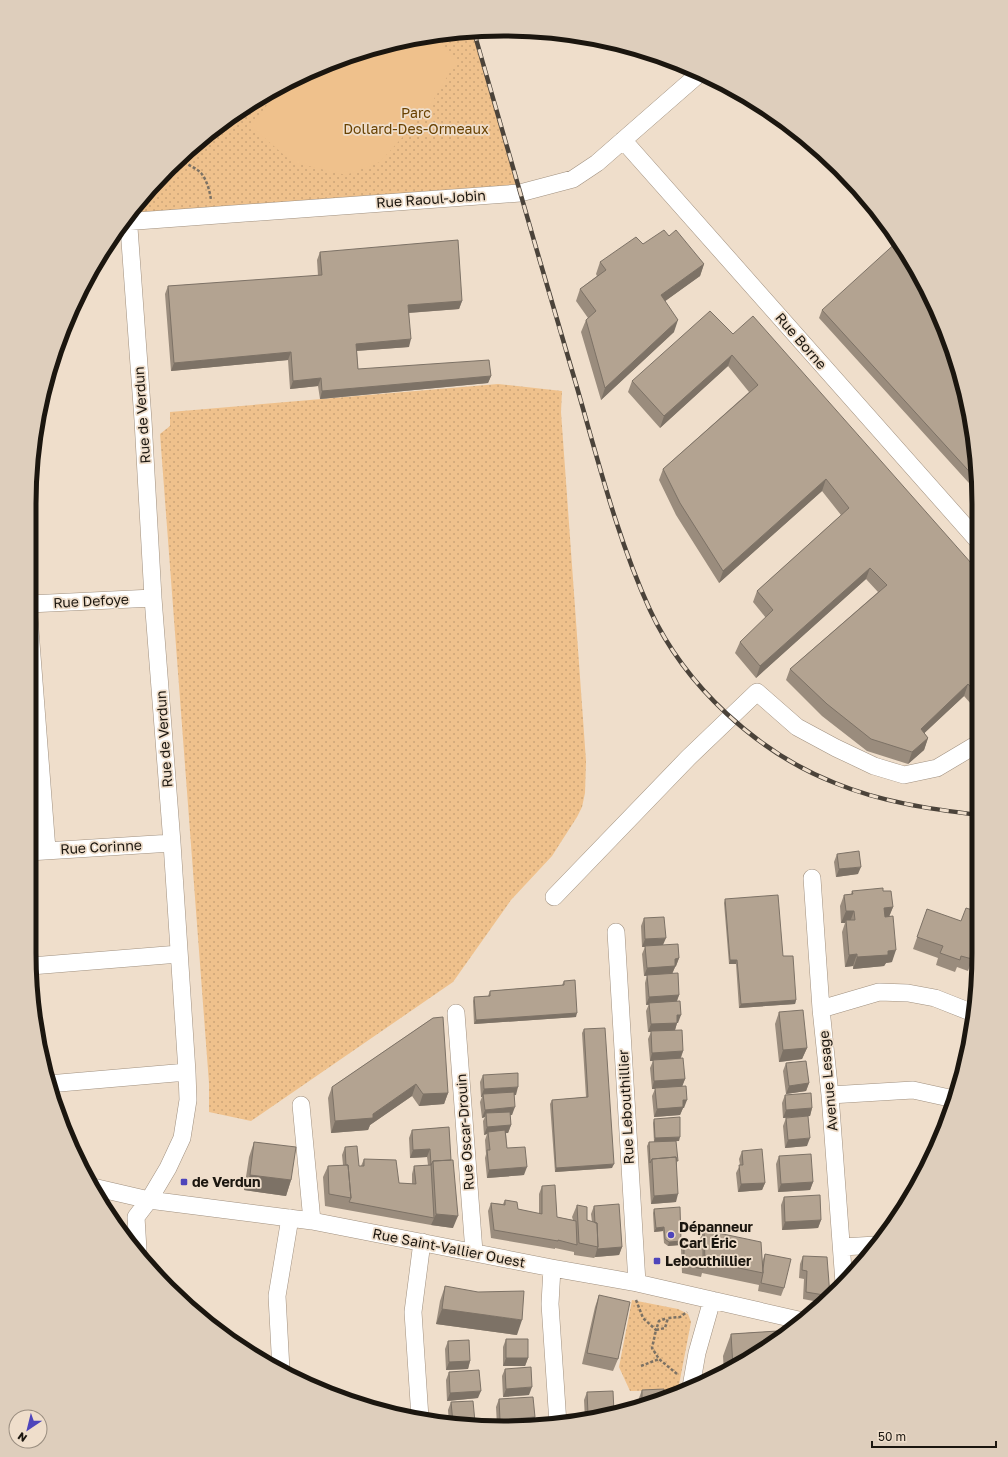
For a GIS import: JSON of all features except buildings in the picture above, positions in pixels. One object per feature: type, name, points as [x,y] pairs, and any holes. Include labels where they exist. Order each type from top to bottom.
[{"type":"street","name":"Rue Raoul-Jobin","points":[[133,219],[212,215],[520,193],[573,179],[597,163],[695,77]]},
{"type":"street","name":"Rue Borne","points":[[623,140],[972,534]]},
{"type":"street","name":"Rue de Verdun","points":[[127,228],[143,420],[153,598],[188,1072],[188,1100],[182,1138],[168,1168],[149,1200],[136,1217],[138,1244]]},
{"type":"street","name":"Rue Defoye","points":[[36,604],[153,598]]},
{"type":"street","points":[[554,897],[688,758],[757,692],[797,727],[874,766],[904,775],[937,768],[972,747]]},
{"type":"street","points":[[36,708],[47,850]]},
{"type":"street","name":"Rue Corinne","points":[[36,851],[172,843]]},
{"type":"street","name":"Avenue Lesage","points":[[812,878],[844,1275]]},
{"type":"street","name":"Rue Lebouthillier","points":[[616,932],[637,1283]]},
{"type":"street","points":[[36,966],[179,954]]},
{"type":"street","points":[[822,1009],[879,992],[908,993],[935,998],[968,1011]]},
{"type":"street","name":"Rue Oscar-Drouin","points":[[456,1013],[474,1252]]},
{"type":"street","points":[[55,1083],[188,1072]]},
{"type":"street","points":[[830,1095],[913,1090],[949,1098]]},
{"type":"street","points":[[301,1106],[312,1221]]},
{"type":"street","name":"Rue Saint-Vallier Ouest","points":[[100,1189],[149,1200],[312,1221],[637,1283],[795,1319]]},
{"type":"street","points":[[281,1364],[277,1296],[290,1218]]},
{"type":"street","points":[[420,1413],[413,1312],[422,1242]]},
{"type":"street","points":[[842,1247],[869,1245]]},
{"type":"street","points":[[552,1268],[550,1304],[558,1418]]},
{"type":"street","points":[[692,1381],[697,1353],[712,1300]]},
{"type":"path","points":[[184,162],[201,173],[207,184],[211,197],[212,215]]},
{"type":"path","points":[[637,1283],[636,1302],[643,1318],[656,1330]]},
{"type":"path","points":[[690,1382],[678,1376],[659,1359],[652,1348],[656,1330],[659,1321],[668,1318],[680,1317],[712,1300]]},
{"type":"path","points":[[656,1330],[665,1328],[668,1318]]},
{"type":"path","points":[[642,1366],[659,1359]]},
{"type":"green space","name":"Parc Dollard-Des-Ormeaux","points":[[473,37],[475,37],[520,193],[137,213],[152,195],[195,152],[244,115],[297,84],[354,61],[383,52],[443,40]]},
{"type":"green space","points":[[440,40],[456,62],[428,109],[380,162],[346,175],[292,162],[251,126],[273,97],[297,84],[354,61],[383,52]]},
{"type":"green space","points":[[498,384],[562,391],[561,412],[586,761],[585,793],[582,807],[552,856],[511,900],[453,982],[251,1121],[209,1112],[209,1083],[160,434],[170,426],[170,412]]},
{"type":"green space","points":[[632,1300],[678,1309],[688,1314],[691,1322],[679,1387],[669,1390],[630,1391],[619,1367]]},
{"type":"railway","points":[[475,37],[618,527],[638,583],[665,638],[683,665],[727,714],[752,735],[779,754],[806,770],[852,790],[888,800],[972,814]]},
{"type":"place","name":"de Verdun","points":[[184,1182]]},
{"type":"place","name":"Dépanneur Carl Éric","points":[[671,1235]]},
{"type":"place","name":"Lebouthillier","points":[[657,1261]]}]
